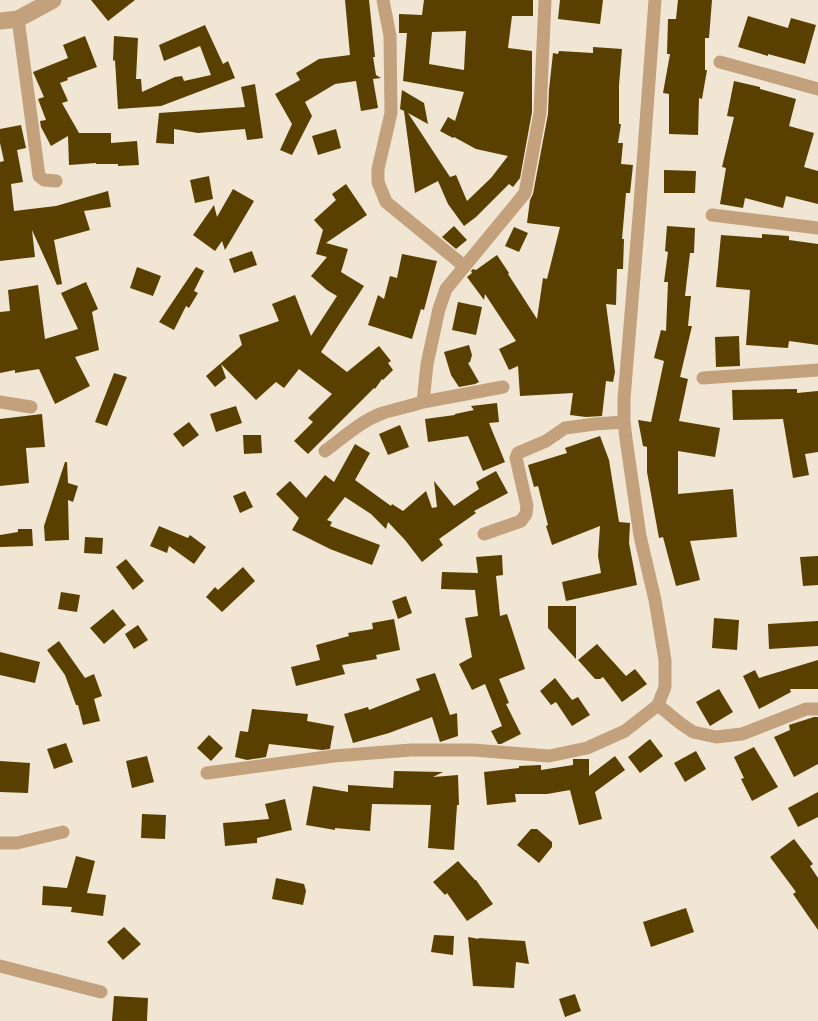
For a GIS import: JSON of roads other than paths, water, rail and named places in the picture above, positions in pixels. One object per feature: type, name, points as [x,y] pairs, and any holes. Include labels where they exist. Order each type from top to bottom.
[{"type":"street","points":[[0,21],[18,19],[53,0]]},
{"type":"street","points":[[383,0],[390,36],[391,113],[378,169],[378,182],[386,202],[464,266]]},
{"type":"street","points":[[423,402],[426,369],[439,309],[446,289],[464,266],[480,250],[525,193],[540,113],[544,0]]},
{"type":"street","points":[[206,773],[334,756],[411,750],[473,750],[550,756],[587,748],[624,731],[658,705],[665,687],[665,660],[655,600],[640,536],[624,422],[624,399],[655,0]]},
{"type":"street","points":[[18,19],[39,176],[44,180],[56,181]]},
{"type":"street","points":[[720,62],[818,89]]},
{"type":"street","points":[[712,215],[818,228]]},
{"type":"street","points":[[703,378],[818,370]]},
{"type":"street","points":[[325,451],[351,431],[383,413],[423,402],[503,387]]},
{"type":"street","points":[[0,402],[31,407]]},
{"type":"street","points":[[484,534],[521,521],[526,514],[527,506],[516,458],[518,452],[546,441],[565,428],[624,422]]},
{"type":"street","points":[[658,705],[693,732],[716,736],[742,734],[806,709],[818,708]]},
{"type":"street","points":[[0,843],[17,843],[63,832]]},
{"type":"street","points":[[0,966],[101,992]]}]
